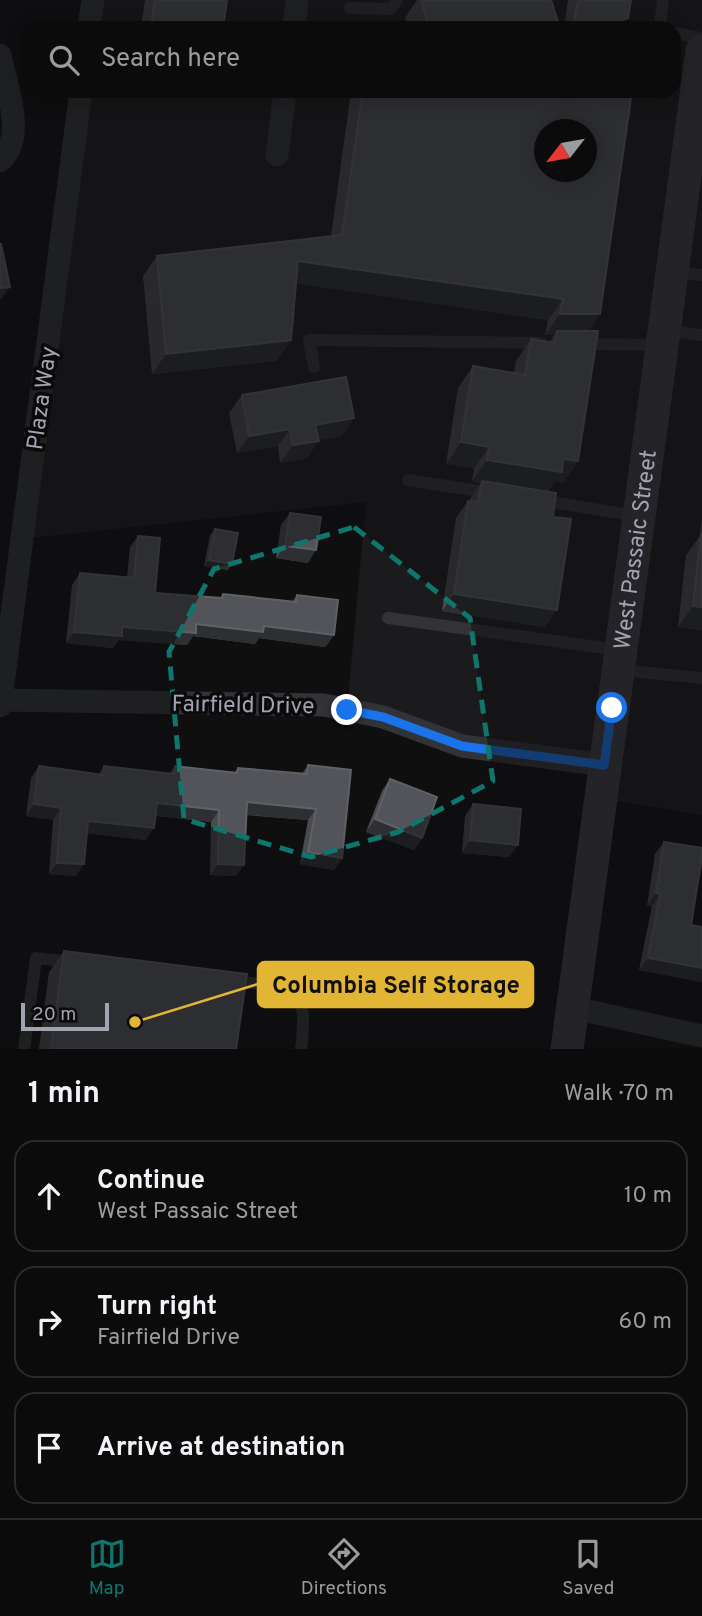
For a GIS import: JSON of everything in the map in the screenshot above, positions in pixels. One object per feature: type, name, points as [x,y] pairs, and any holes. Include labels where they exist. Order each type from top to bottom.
[{"type":"main road","name":"West Passaic Street","points":[[567,1049],[663,337],[687,273],[702,51]]},
{"type":"street","points":[[90,21],[93,0]]},
{"type":"street","points":[[295,21],[297,0]]},
{"type":"street","points":[[0,55],[13,117],[13,139],[2,160]]},
{"type":"street","name":"Plaza Way","points":[[0,706],[80,98]]},
{"type":"street","points":[[277,155],[284,98]]},
{"type":"street","name":"Fairfield Drive","points":[[0,700],[324,705],[383,717],[462,746],[604,765]]},
{"type":"street","points":[[574,1008],[702,1036]]},
{"type":"lane","points":[[350,8],[391,9],[397,0]]},
{"type":"lane","points":[[660,21],[663,0]]},
{"type":"lane","points":[[681,34],[702,38]]},
{"type":"lane","points":[[566,344],[702,335]]},
{"type":"lane","points":[[314,367],[309,341],[552,343]]},
{"type":"lane","points":[[408,480],[503,495]]},
{"type":"lane","points":[[530,499],[638,516]]},
{"type":"lane","points":[[388,618],[702,678]]},
{"type":"lane","points":[[24,1049],[36,958],[89,964]]},
{"type":"lane","points":[[221,980],[288,988],[302,1000],[306,1015],[301,1049]]},
{"type":"highlighted area","points":[[354,527],[470,618],[493,781],[398,832],[311,857],[184,819],[169,652],[214,569]]},
{"type":"shaded area","points":[[93,0],[702,0],[702,815],[600,798],[604,765],[462,746],[347,710],[366,502],[22,539],[80,98],[681,98],[681,21],[90,21]]},
{"type":"building","points":[[155,0],[227,0],[224,21],[152,21]]},
{"type":"building","points":[[421,0],[551,0],[558,21],[428,21]]},
{"type":"building","points":[[578,0],[631,0],[628,18],[619,21],[574,21]]},
{"type":"building","points":[[362,98],[631,98],[600,314],[560,314],[563,299],[298,261],[291,340],[166,354],[157,256],[342,235]]},
{"type":"building","points":[[1,244],[10,287],[0,288]]},
{"type":"building","points":[[557,331],[598,331],[578,461],[563,459],[562,472],[487,460],[489,447],[461,442],[473,366],[525,375],[531,339],[554,343]]},
{"type":"building","points":[[346,377],[354,418],[315,425],[319,441],[293,445],[290,429],[249,436],[242,395]]},
{"type":"building","points":[[482,481],[556,493],[553,517],[571,519],[557,610],[454,594],[468,501],[478,502]]},
{"type":"building","points":[[290,513],[321,517],[316,550],[285,546]]},
{"type":"building","points":[[215,529],[238,533],[232,564],[209,560]]},
{"type":"building","points":[[702,534],[702,607],[693,606]]},
{"type":"building","points":[[138,536],[160,538],[155,593],[222,598],[223,594],[296,602],[297,595],[338,600],[334,635],[264,626],[263,632],[196,624],[196,633],[122,627],[122,636],[74,632],[80,573],[134,578]]},
{"type":"building","points":[[308,765],[351,770],[342,858],[308,852],[316,809],[247,802],[244,865],[218,864],[219,810],[157,803],[154,828],[88,821],[84,864],[57,863],[61,808],[34,804],[39,766],[103,775],[104,766],[174,774],[175,766],[237,773],[238,768],[307,774]]},
{"type":"building","points":[[390,779],[437,797],[422,838],[375,819]]},
{"type":"building","points":[[473,804],[521,809],[518,845],[470,840]]},
{"type":"building","points":[[664,842],[702,848],[691,925],[702,927],[702,968],[648,958],[660,894],[656,893]]},
{"type":"building","points":[[64,951],[247,974],[236,1049],[51,1049]]},
{"type":"place","name":"Columbia Self Storage","points":[[135,1022]]},
{"type":"route","points":[[347,710],[383,717],[462,746],[604,765],[612,708]]}]
